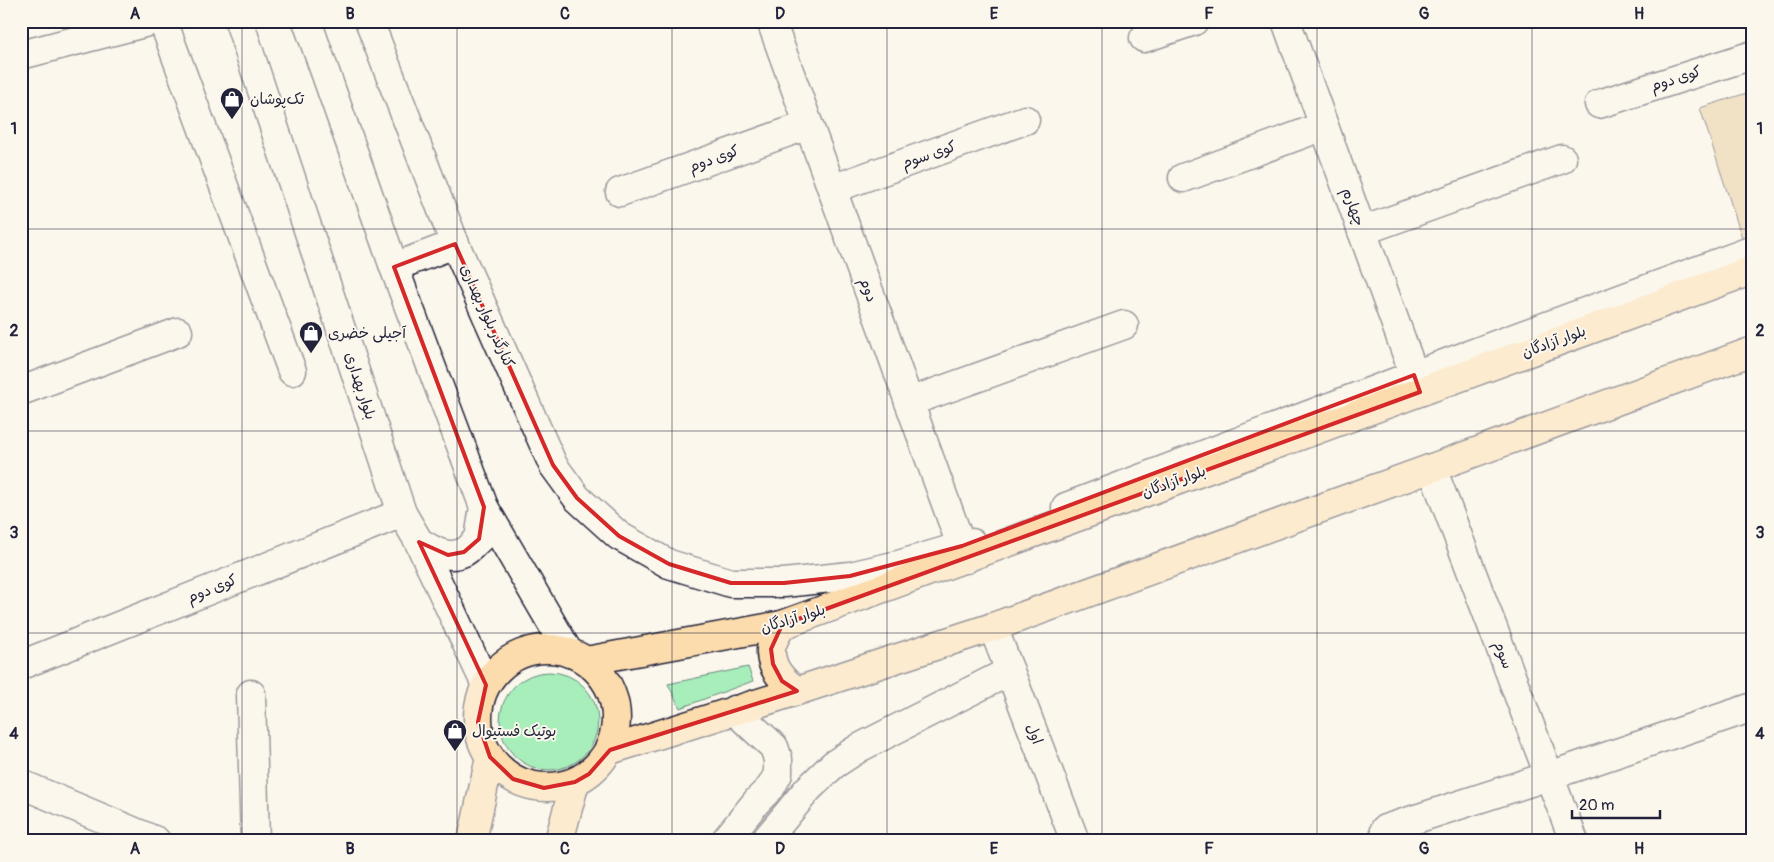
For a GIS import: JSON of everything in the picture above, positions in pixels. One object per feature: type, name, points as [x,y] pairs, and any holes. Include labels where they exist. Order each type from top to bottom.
[{"type":"main road","name":"بلوار آزادگان","points":[[578,657],[782,625],[964,553],[1417,383],[1753,270]]},
{"type":"main road","points":[[610,750],[993,627],[1753,350]]},
{"type":"main road","points":[[782,625],[771,649],[773,664],[782,681],[797,691]]},
{"type":"main road","points":[[550,649],[578,657],[601,674],[612,692],[617,711],[616,731],[610,750],[589,774],[575,782],[560,787],[544,788],[528,785],[513,779],[490,758],[481,740],[478,722],[479,703],[486,685],[498,669],[514,658],[531,651],[550,649]]},
{"type":"main road","points":[[472,841],[490,758]]},
{"type":"main road","points":[[558,841],[575,782]]},
{"type":"street","points":[[21,55],[152,21]]},
{"type":"street","points":[[163,21],[292,371]]},
{"type":"street","name":"بلوار بهداری","points":[[239,21],[402,514],[419,542],[486,685]]},
{"type":"street","points":[[307,21],[394,267],[484,507],[578,657]]},
{"type":"street","name":"کنارگذر بلوار بهداری","points":[[369,21],[455,244],[553,465],[577,498],[619,536],[669,564],[731,583],[784,583],[850,576],[964,553]]},
{"type":"street","name":"دوم","points":[[770,21],[964,553]]},
{"type":"street","points":[[1144,38],[1194,21]]},
{"type":"street","name":"چهارم","points":[[1286,21],[1417,383]]},
{"type":"street","name":"کوی دوم","points":[[1599,104],[1753,55]]},
{"type":"street","name":"کوی سوم","points":[[832,189],[1026,120]]},
{"type":"street","name":"کوی دوم","points":[[620,192],[808,125]]},
{"type":"street","points":[[1183,178],[1324,126]]},
{"type":"street","points":[[1362,231],[1562,159]]},
{"type":"street","points":[[394,267],[455,244]]},
{"type":"street","points":[[1417,383],[1753,250]]},
{"type":"street","points":[[909,402],[1124,324]]},
{"type":"street","points":[[21,391],[178,332]]},
{"type":"street","name":"سوم","points":[[1432,468],[1574,841]]},
{"type":"street","points":[[419,542],[433,550],[448,555],[464,552],[479,539],[484,507]]},
{"type":"street","name":"کوی دوم","points":[[21,665],[402,514]]},
{"type":"street","name":"اول","points":[[993,627],[1075,841]]},
{"type":"street","points":[[765,841],[808,789],[833,765],[859,748],[1010,671]]},
{"type":"street","points":[[251,694],[255,841]]},
{"type":"street","points":[[1386,830],[1753,707]]},
{"type":"street","points":[[725,841],[757,801],[771,787],[778,774],[778,760],[774,747],[734,710]]},
{"type":"street","points":[[21,784],[156,841]]},
{"type":"highlighted area","points":[[455,244],[553,465],[577,498],[619,536],[669,564],[731,583],[784,583],[850,576],[962,546],[1414,375],[1420,392],[782,625],[771,649],[773,664],[782,681],[797,691],[610,750],[589,774],[575,782],[544,788],[513,779],[490,757],[478,722],[486,685],[419,542],[448,555],[464,552],[479,539],[484,507],[394,267]]},
{"type":"green space","points":[[748,667],[753,681],[680,708],[668,684]]},
{"type":"green space","points":[[549,672],[568,675],[584,686],[595,702],[598,721],[595,740],[584,756],[568,767],[549,770],[530,767],[514,756],[503,740],[500,721],[503,702],[514,686],[530,675]]},
{"type":"building","points":[[1753,91],[1753,241],[1744,244],[1700,108]]},
{"type":"place","name":"تک‌پوشان","points":[[232,120]]},
{"type":"place","name":"آجیلی خضری","points":[[311,354]]},
{"type":"place","name":"بوتیک فستیوال","points":[[455,752]]}]
